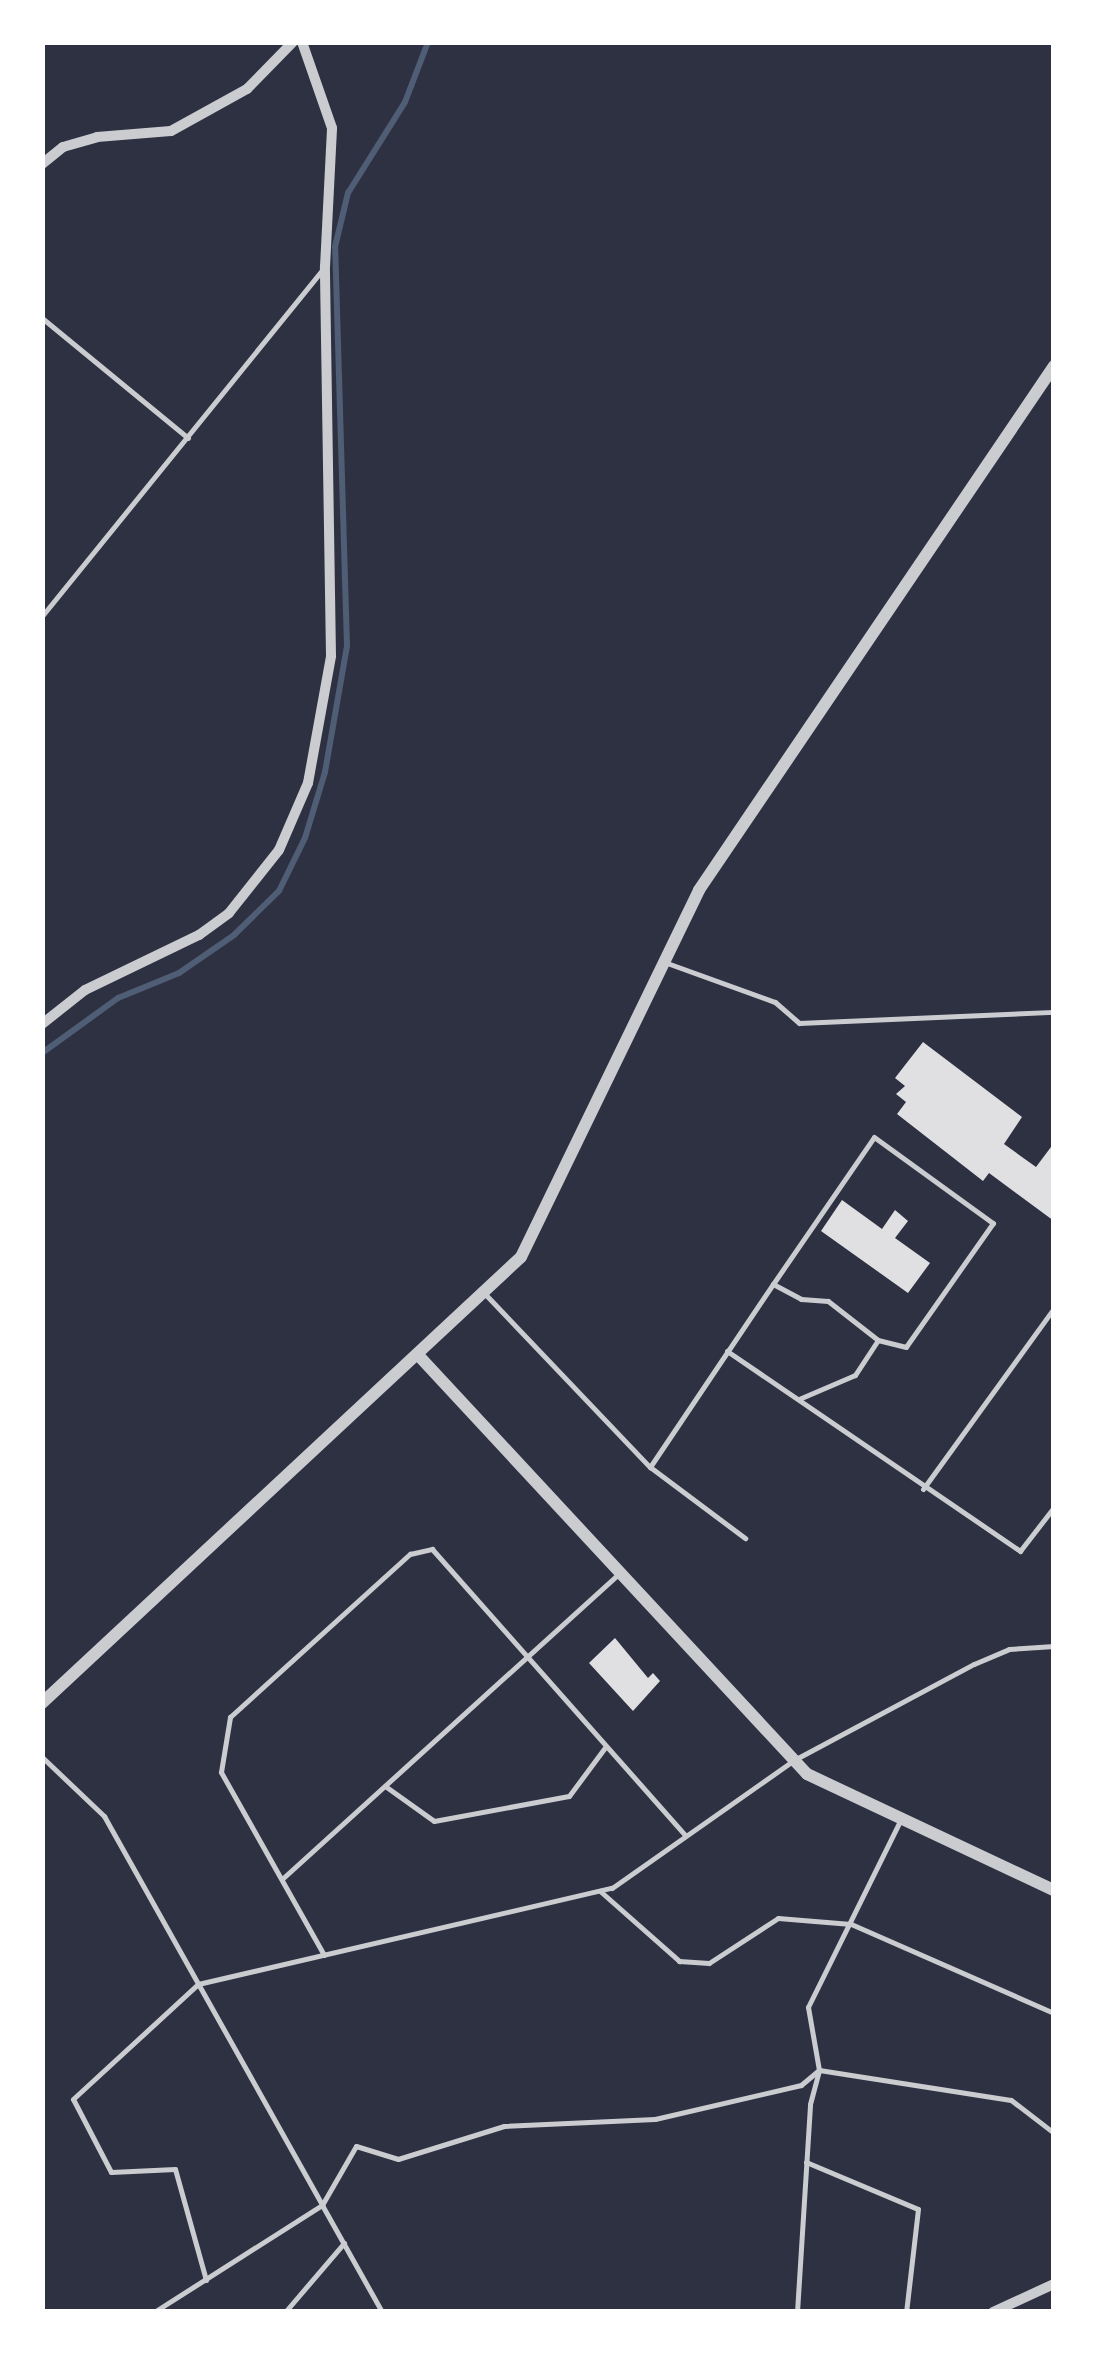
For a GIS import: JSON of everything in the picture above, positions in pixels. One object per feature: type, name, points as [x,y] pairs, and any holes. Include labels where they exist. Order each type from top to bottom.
[{"type":"street","points":[[42,164],[63,148],[97,137],[172,131],[247,89],[293,42]]},
{"type":"street","points":[[42,1024],[85,990],[199,936],[228,913],[279,850],[298,812],[331,656],[325,267],[332,128],[302,42]]},
{"type":"street","points":[[42,1703],[521,1257],[699,890],[1054,366]]},
{"type":"street","points":[[419,1356],[807,1774],[1054,1890]]},
{"type":"street","points":[[992,2312],[1054,2284]]},
{"type":"lane","points":[[42,616],[325,267]]},
{"type":"lane","points":[[42,318],[188,438]]},
{"type":"lane","points":[[664,962],[775,1002],[799,1023],[1054,1012]]},
{"type":"lane","points":[[650,1467],[727,1351],[773,1284],[874,1137],[993,1223],[906,1347],[878,1340],[828,1301],[801,1299],[773,1284]]},
{"type":"lane","points":[[484,1293],[650,1467],[744,1538]]},
{"type":"lane","points":[[923,1490],[1054,1308]]},
{"type":"lane","points":[[799,1399],[855,1375],[878,1340]]},
{"type":"lane","points":[[727,1351],[923,1490],[1020,1551],[1054,1507]]},
{"type":"lane","points":[[324,1954],[221,1772],[230,1717],[410,1554],[432,1549],[686,1836]]},
{"type":"lane","points":[[282,1879],[620,1572]]},
{"type":"lane","points":[[206,2280],[175,2169],[111,2172],[73,2099],[198,1984],[600,1890],[686,1836],[794,1760],[974,1664],[1009,1649],[1054,1646]]},
{"type":"lane","points":[[385,1786],[434,1820],[569,1796],[606,1746]]},
{"type":"lane","points":[[42,1756],[104,1816],[382,2312]]},
{"type":"lane","points":[[796,2312],[806,2162],[820,2070],[808,2007],[901,1818]]},
{"type":"lane","points":[[600,1890],[679,1961],[709,1963],[778,1918],[851,1924],[1054,2013]]},
{"type":"lane","points":[[154,2312],[322,2205],[356,2146],[398,2159],[504,2126],[655,2119],[801,2085],[820,2070],[1010,2100],[1054,2133]]},
{"type":"lane","points":[[806,2162],[918,2209],[906,2312]]},
{"type":"lane","points":[[284,2312],[344,2243]]},
{"type":"building","points":[[923,1042],[1022,1117],[1004,1144],[1036,1167],[1054,1143],[1054,1221],[989,1173],[983,1181],[897,1114],[906,1102],[896,1094],[905,1086],[895,1078]]},
{"type":"building","points":[[842,1200],[882,1229],[895,1210],[908,1221],[895,1238],[930,1263],[908,1293],[821,1231]]},
{"type":"building","points":[[615,1638],[648,1678],[653,1673],[660,1681],[633,1711],[589,1663]]},
{"type":"waterway","points":[[42,1053],[118,998],[179,973],[234,935],[279,891],[305,838],[325,772],[347,646],[335,247],[348,193],[405,102],[428,42]]}]
